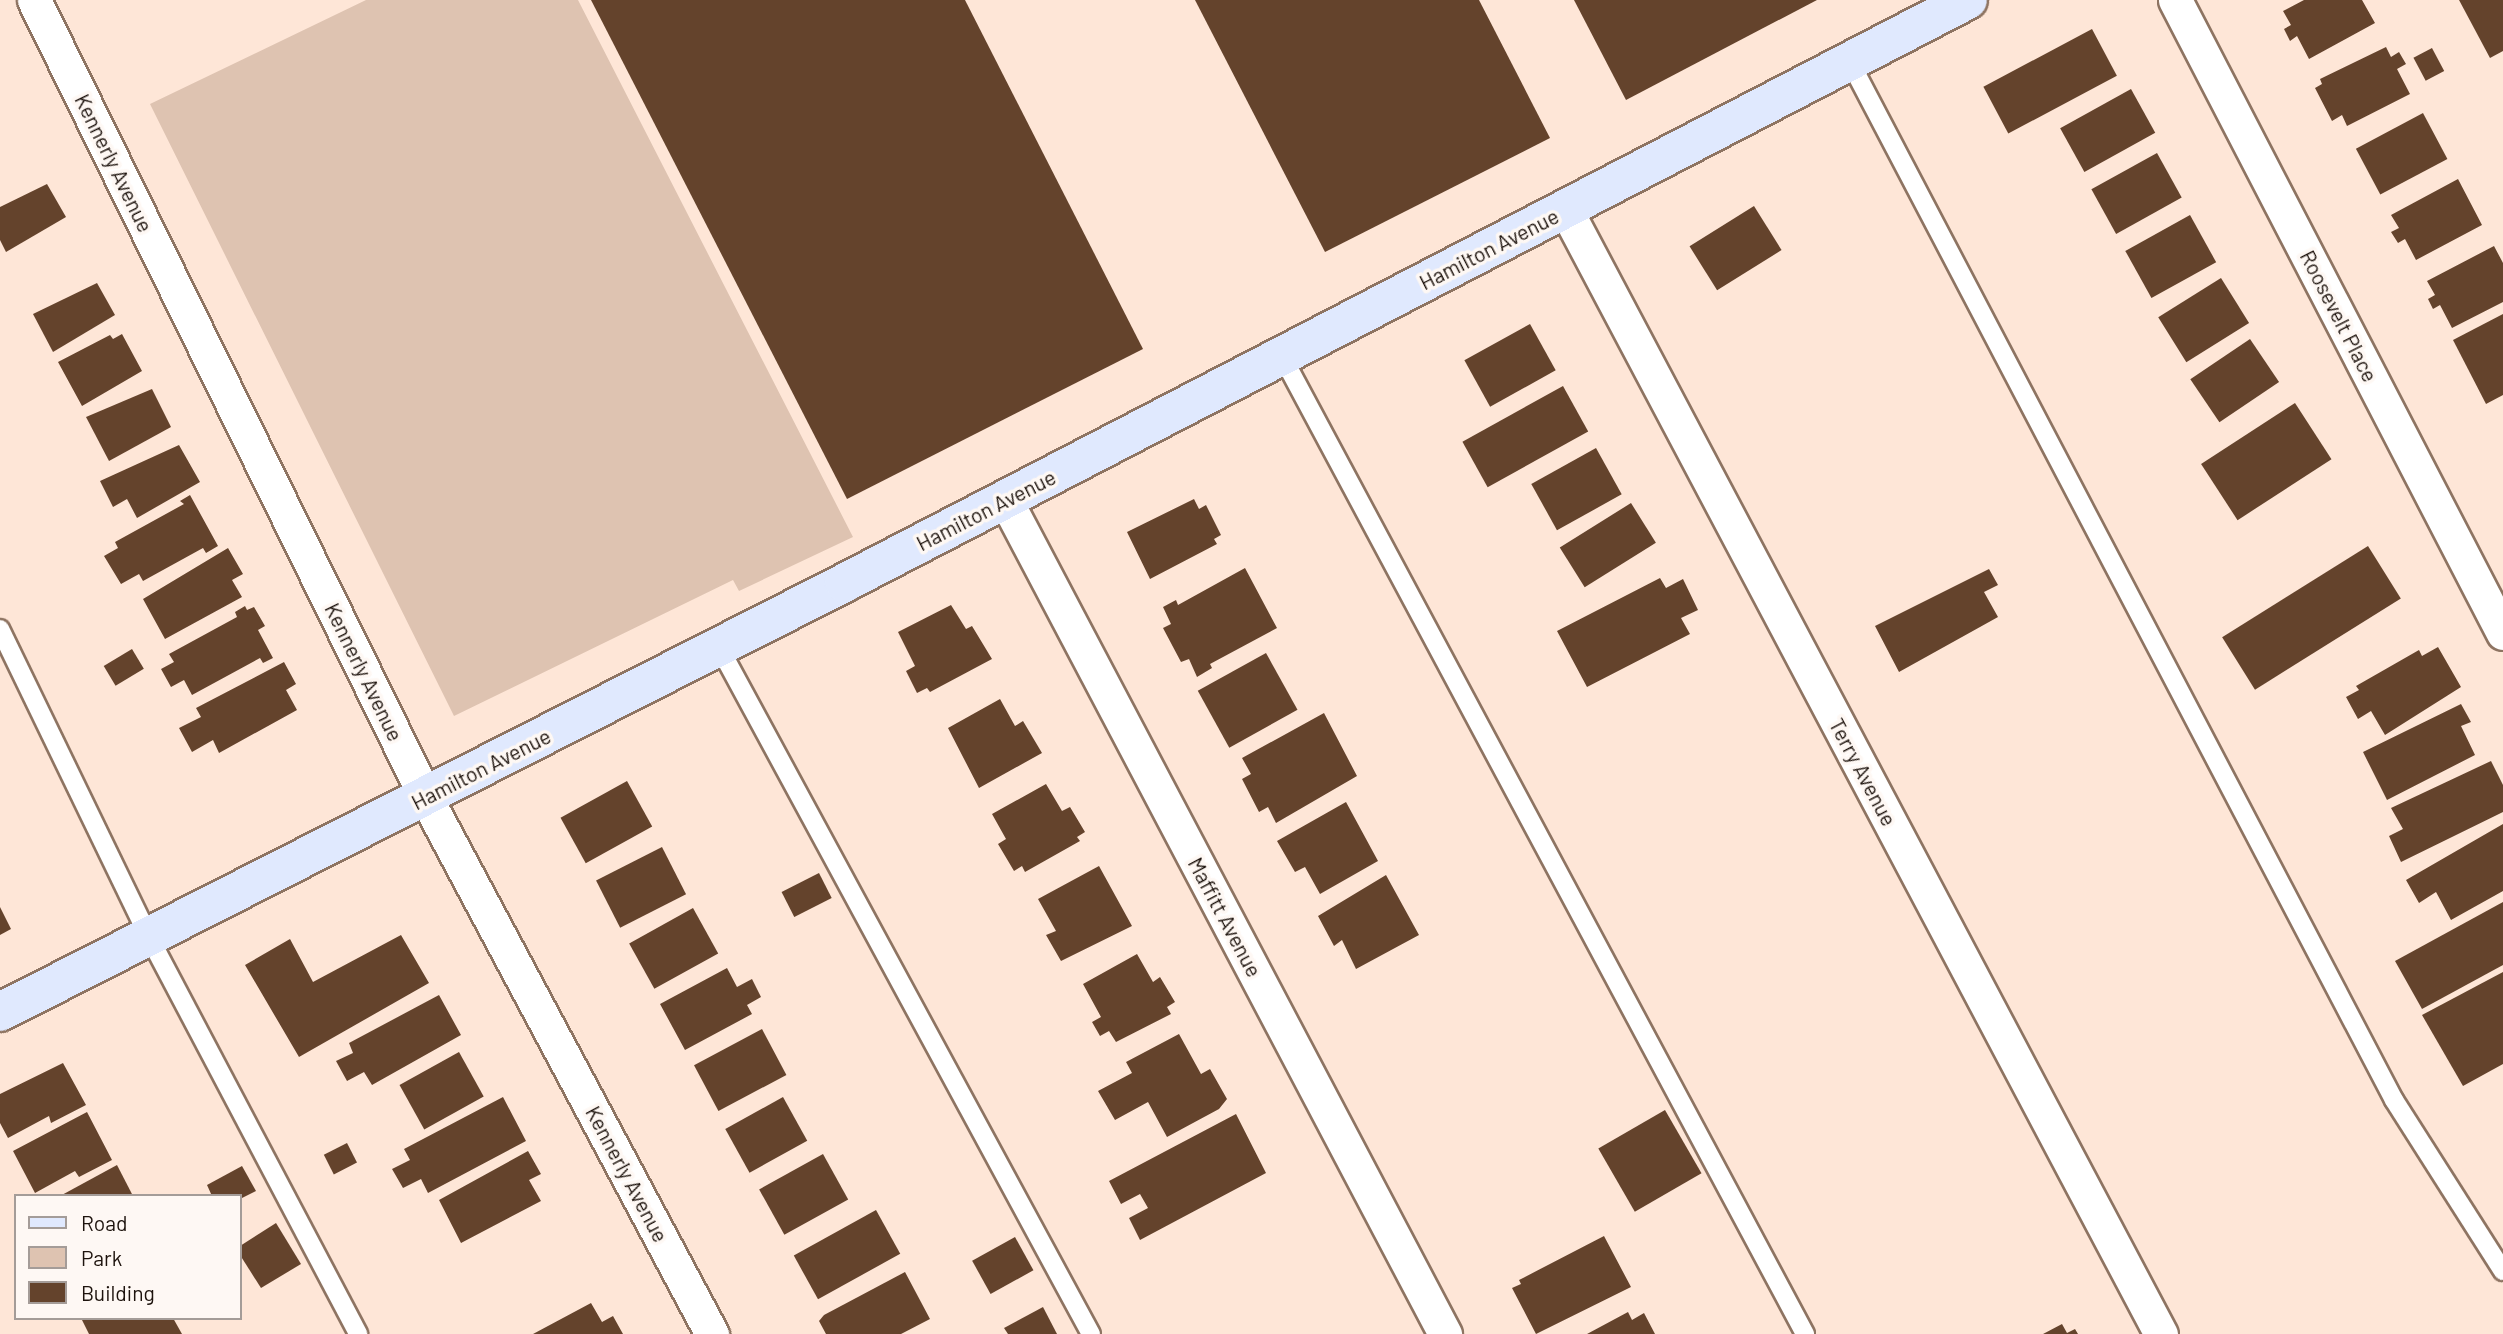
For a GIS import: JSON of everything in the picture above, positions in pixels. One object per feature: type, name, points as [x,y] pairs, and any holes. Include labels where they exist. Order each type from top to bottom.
[{"type":"street","name":"Kennerly Avenue","points":[[34,0],[426,798],[712,1334]]},
{"type":"street","name":"Hamilton Avenue","points":[[0,1012],[426,798],[1968,0]]},
{"type":"street","name":"Roosevelt Place","points":[[2175,0],[2503,633]]},
{"type":"street","name":"Terry Avenue","points":[[1566,210],[2161,1334]]},
{"type":"street","name":"Maffitt Avenue","points":[[1005,499],[1445,1334]]},
{"type":"lane","points":[[1850,62],[2394,1100],[2503,1271]]},
{"type":"lane","points":[[1282,356],[1805,1334]]},
{"type":"lane","points":[[0,629],[149,937],[358,1334]]},
{"type":"lane","points":[[719,647],[1091,1334]]},
{"type":"green space","points":[[366,0],[578,0],[853,537],[739,591],[733,580],[454,716],[150,104]]},
{"type":"building","points":[[591,0],[965,0],[1143,349],[847,499]]},
{"type":"building","points":[[1195,0],[1479,0],[1550,138],[1325,252]]},
{"type":"building","points":[[1574,0],[1817,0],[1626,100]]},
{"type":"building","points":[[2304,0],[2362,0],[2375,23],[2309,59],[2297,36],[2290,41],[2284,29],[2291,25],[2283,11]]},
{"type":"building","points":[[2459,0],[2503,0],[2503,51],[2490,58]]},
{"type":"building","points":[[2092,29],[2117,76],[2008,134],[1983,87]]},
{"type":"building","points":[[2386,47],[2391,57],[2399,52],[2406,64],[2397,69],[2410,94],[2347,126],[2342,115],[2332,121],[2315,88],[2322,84],[2320,79]]},
{"type":"building","points":[[2432,48],[2444,71],[2426,81],[2413,58]]},
{"type":"building","points":[[2131,89],[2155,133],[2084,172],[2060,128]]},
{"type":"building","points":[[2423,113],[2447,159],[2380,195],[2356,149]]},
{"type":"building","points":[[2157,153],[2182,198],[2116,234],[2091,189]]},
{"type":"building","points":[[2458,179],[2482,225],[2416,260],[2405,239],[2398,243],[2391,232],[2399,228],[2391,215]]},
{"type":"building","points":[[47,184],[66,217],[6,252],[0,240],[0,207]]},
{"type":"building","points":[[1754,206],[1782,250],[1717,290],[1690,246]]},
{"type":"building","points":[[2190,215],[2216,262],[2151,298],[2125,251]]},
{"type":"building","points":[[2494,246],[2503,263],[2503,302],[2452,328],[2440,305],[2433,309],[2428,299],[2435,295],[2427,281]]},
{"type":"building","points":[[2221,278],[2249,323],[2186,362],[2158,317]]},
{"type":"building","points":[[97,283],[115,315],[53,352],[33,314]]},
{"type":"building","points":[[2503,314],[2503,395],[2486,404],[2453,340]]},
{"type":"building","points":[[1530,324],[1556,370],[1490,407],[1464,360]]},
{"type":"building","points":[[122,334],[142,371],[82,406],[58,362],[110,335],[113,339]]},
{"type":"building","points":[[2250,339],[2279,382],[2219,422],[2190,379]]},
{"type":"building","points":[[1563,386],[1588,431],[1488,487],[1462,442]]},
{"type":"building","points":[[152,389],[171,427],[109,461],[86,417]]},
{"type":"building","points":[[2295,403],[2331,459],[2238,520],[2201,464]]},
{"type":"building","points":[[179,445],[200,482],[137,518],[127,499],[113,507],[100,481]]},
{"type":"building","points":[[1596,448],[1622,494],[1557,530],[1531,484]]},
{"type":"building","points":[[190,495],[218,546],[206,553],[203,548],[143,581],[139,574],[121,584],[104,556],[118,548],[115,542],[184,504],[180,501]]},
{"type":"building","points":[[1194,499],[1199,509],[1206,505],[1221,535],[1214,539],[1217,544],[1150,579],[1127,532]]},
{"type":"building","points":[[1631,503],[1656,543],[1585,587],[1560,548]]},
{"type":"building","points":[[2368,546],[2401,599],[2255,690],[2222,637]]},
{"type":"building","points":[[228,548],[243,574],[232,580],[242,597],[165,639],[143,599]]},
{"type":"building","points":[[1245,568],[1277,628],[1210,664],[1212,668],[1197,677],[1189,659],[1181,662],[1163,628],[1171,624],[1163,607],[1176,600],[1178,605]]},
{"type":"building","points":[[1989,569],[1998,585],[1984,592],[1998,617],[1899,672],[1875,626]]},
{"type":"building","points":[[1660,578],[1666,588],[1683,579],[1698,610],[1681,618],[1690,634],[1587,687],[1557,631]]},
{"type":"building","points":[[951,605],[966,629],[972,626],[992,659],[930,692],[927,688],[917,693],[906,671],[915,666],[898,632]]},
{"type":"building","points":[[245,606],[247,610],[254,607],[265,626],[258,630],[273,658],[263,663],[260,658],[192,695],[184,680],[171,687],[161,669],[174,662],[169,654],[237,617],[235,612]]},
{"type":"building","points":[[2438,647],[2461,687],[2385,735],[2371,711],[2358,719],[2346,697],[2359,690],[2356,686],[2419,650],[2422,656]]},
{"type":"building","points":[[132,649],[144,669],[116,686],[104,666]]},
{"type":"building","points":[[1266,653],[1298,710],[1229,748],[1198,691]]},
{"type":"building","points":[[284,662],[296,684],[286,690],[297,710],[219,753],[213,740],[192,752],[179,728],[201,717],[196,708]]},
{"type":"building","points":[[1000,699],[1015,726],[1023,721],[1042,753],[979,788],[948,728]]},
{"type":"building","points":[[2461,704],[2471,722],[2461,726],[2475,755],[2387,800],[2363,752]]},
{"type":"building","points":[[1324,713],[1357,776],[1276,823],[1268,807],[1259,812],[1242,779],[1251,774],[1242,758]]},
{"type":"building","points":[[2491,761],[2503,785],[2503,812],[2401,862],[2389,836],[2403,829],[2391,808]]},
{"type":"building","points":[[627,781],[652,826],[586,863],[561,818]]},
{"type":"building","points":[[1046,784],[1062,811],[1070,807],[1085,832],[1077,837],[1080,841],[1025,872],[1022,866],[1014,871],[998,844],[1006,839],[992,814]]},
{"type":"building","points":[[1346,802],[1378,861],[1320,894],[1305,867],[1295,872],[1277,841]]},
{"type":"building","points":[[2503,824],[2503,891],[2451,920],[2436,892],[2419,903],[2406,880]]},
{"type":"building","points":[[662,847],[686,894],[620,928],[596,881]]},
{"type":"building","points":[[1099,866],[1132,926],[1061,961],[1046,935],[1056,931],[1038,899]]},
{"type":"building","points":[[819,873],[832,898],[794,917],[782,892]]},
{"type":"building","points":[[1386,875],[1419,935],[1356,969],[1342,940],[1334,946],[1318,916]]},
{"type":"building","points":[[2503,902],[2503,965],[2422,1009],[2395,961]]},
{"type":"building","points":[[0,907],[11,929],[0,935]]},
{"type":"building","points":[[693,908],[718,953],[654,989],[629,943]]},
{"type":"building","points":[[401,935],[429,983],[299,1057],[245,965],[290,939],[313,982]]},
{"type":"building","points":[[1137,954],[1153,982],[1160,977],[1175,1002],[1167,1007],[1171,1014],[1116,1042],[1109,1031],[1100,1036],[1092,1022],[1101,1017],[1083,984]]},
{"type":"building","points":[[727,968],[737,987],[752,979],[761,997],[747,1005],[752,1014],[685,1050],[660,1004]]},
{"type":"building","points":[[2503,972],[2503,1064],[2463,1086],[2422,1015]]},
{"type":"building","points":[[439,995],[461,1035],[372,1085],[364,1072],[347,1081],[336,1061],[353,1053],[349,1043]]},
{"type":"building","points":[[762,1029],[786,1075],[718,1111],[694,1065]]},
{"type":"building","points":[[1179,1034],[1201,1074],[1210,1069],[1227,1099],[1219,1109],[1167,1137],[1148,1102],[1115,1120],[1098,1091],[1132,1073],[1126,1062]]},
{"type":"building","points":[[459,1052],[484,1097],[424,1130],[400,1085]]},
{"type":"building","points":[[63,1063],[86,1105],[51,1123],[49,1116],[8,1138],[0,1123],[0,1094]]},
{"type":"building","points":[[503,1097],[526,1141],[428,1193],[421,1179],[403,1188],[392,1169],[410,1160],[404,1149]]},
{"type":"building","points":[[783,1097],[807,1141],[750,1173],[725,1129]]},
{"type":"building","points":[[1665,1110],[1702,1173],[1635,1212],[1598,1148]]},
{"type":"building","points":[[87,1112],[112,1160],[79,1177],[75,1171],[35,1193],[13,1151]]},
{"type":"building","points":[[1236,1114],[1266,1173],[1140,1240],[1129,1218],[1148,1208],[1140,1194],[1121,1204],[1109,1181]]},
{"type":"building","points":[[347,1143],[357,1163],[334,1174],[324,1155]]},
{"type":"building","points":[[528,1151],[541,1174],[529,1180],[541,1201],[461,1243],[439,1200]]},
{"type":"building","points":[[823,1154],[848,1199],[784,1235],[759,1189]]},
{"type":"building","points":[[117,1165],[132,1194],[64,1194]]},
{"type":"building","points":[[242,1166],[256,1191],[242,1198],[242,1194],[211,1194],[207,1185]]},
{"type":"building","points":[[876,1210],[900,1254],[818,1299],[794,1256]]},
{"type":"building","points":[[276,1223],[301,1264],[261,1288],[242,1258],[242,1245]]},
{"type":"building","points":[[1604,1236],[1631,1287],[1536,1334],[1512,1288],[1521,1284],[1519,1280]]},
{"type":"building","points":[[1015,1237],[1033,1270],[991,1294],[972,1261]]},
{"type":"building","points":[[905,1272],[930,1319],[901,1334],[826,1334],[819,1321],[824,1315]]},
{"type":"building","points":[[591,1303],[602,1322],[613,1316],[623,1334],[533,1334]]},
{"type":"building","points":[[1043,1307],[1057,1334],[1008,1334],[1004,1328]]},
{"type":"building","points":[[1628,1312],[1632,1320],[1644,1313],[1655,1334],[1587,1334]]},
{"type":"building","points":[[82,1320],[174,1320],[182,1334],[89,1334]]},
{"type":"building","points":[[2062,1324],[2067,1333],[2075,1329],[2078,1334],[2043,1334]]}]
